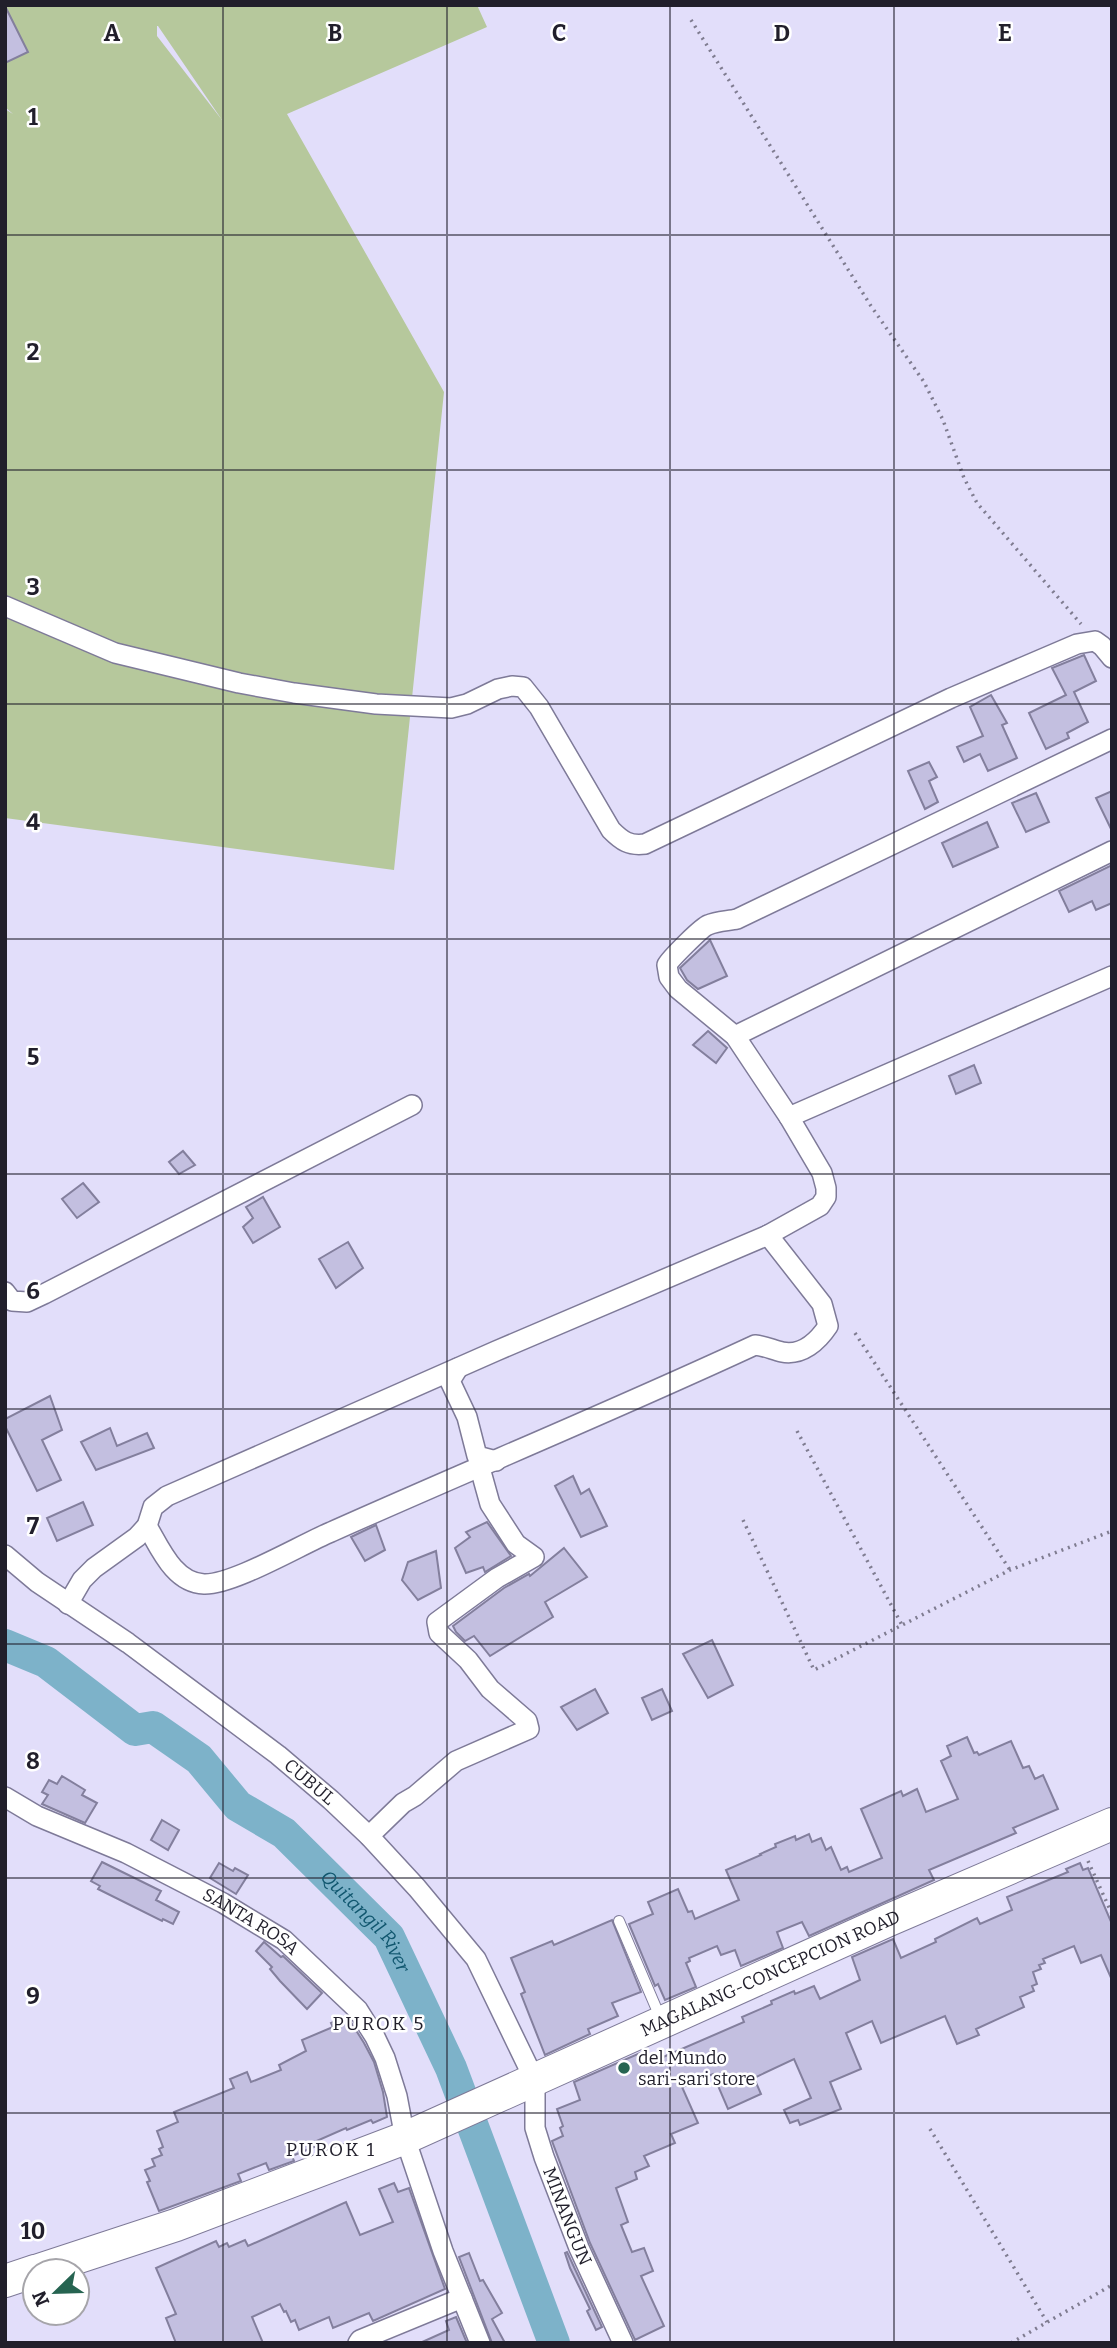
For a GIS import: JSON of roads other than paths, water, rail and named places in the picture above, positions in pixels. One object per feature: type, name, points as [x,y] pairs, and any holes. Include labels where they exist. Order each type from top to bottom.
[{"type":"main road","name":"MAGALANG-CONCEPCION ROAD","points":[[79,2257],[176,2225],[437,2125],[889,1920],[1112,1824]]},
{"type":"street","points":[[5,606],[116,653],[239,683],[294,693],[376,704],[451,708],[467,704],[498,688],[523,687],[539,707],[611,830],[633,846],[661,837],[951,698],[1077,644],[1095,640],[1112,659]]},
{"type":"street","points":[[68,1604],[82,1580],[94,1568],[124,1549],[147,1526],[153,1507],[183,1488],[768,1235],[820,1206],[826,1197],[822,1173],[789,1117],[734,1036],[678,989],[669,976],[667,965],[671,957],[706,925],[737,919],[1018,783],[1111,742]]},
{"type":"street","points":[[734,1036],[1112,850]]},
{"type":"street","points":[[789,1117],[1112,976]]},
{"type":"street","points":[[5,1292],[12,1301],[27,1302],[412,1105]]},
{"type":"street","points":[[147,1526],[168,1563],[184,1579],[201,1584],[221,1583],[329,1532],[614,1410],[755,1345],[783,1352],[798,1352],[818,1339],[828,1326],[822,1304],[768,1235]]},
{"type":"street","points":[[369,1836],[403,1803],[456,1761],[530,1729],[527,1721],[490,1689],[468,1660],[439,1633],[437,1622],[497,1578],[534,1557],[516,1544],[490,1504],[488,1464],[477,1455],[467,1417],[450,1381],[458,1368]]},
{"type":"street","name":"CUBUL","points":[[5,1555],[37,1582],[128,1643],[278,1755],[369,1836],[476,1959],[527,2085]]},
{"type":"street","name":"SANTA ROSA","points":[[5,1797],[37,1816],[126,1853],[223,1903],[285,1940],[358,2010],[376,2037],[397,2096],[405,2138],[443,2251],[480,2343]]},
{"type":"street","name":"MINANGUN","points":[[527,2085],[544,2157],[579,2248],[623,2343]]},
{"type":"street","points":[[358,2343],[379,2331],[462,2298]]},
{"type":"lane","points":[[619,1921],[663,2023]]},
{"type":"waterway","name":"Quitangil River","points":[[5,1645],[46,1662],[135,1730],[153,1727],[199,1759],[238,1806],[284,1833],[389,1937],[451,2068],[554,2343]]},
{"type":"place","name":"del Mundo sari-sari store","points":[[624,2068]]},
{"type":"district","name":"PUROK 5","points":[[379,2023]]},
{"type":"district","name":"PUROK 1","points":[[331,2149]]}]
